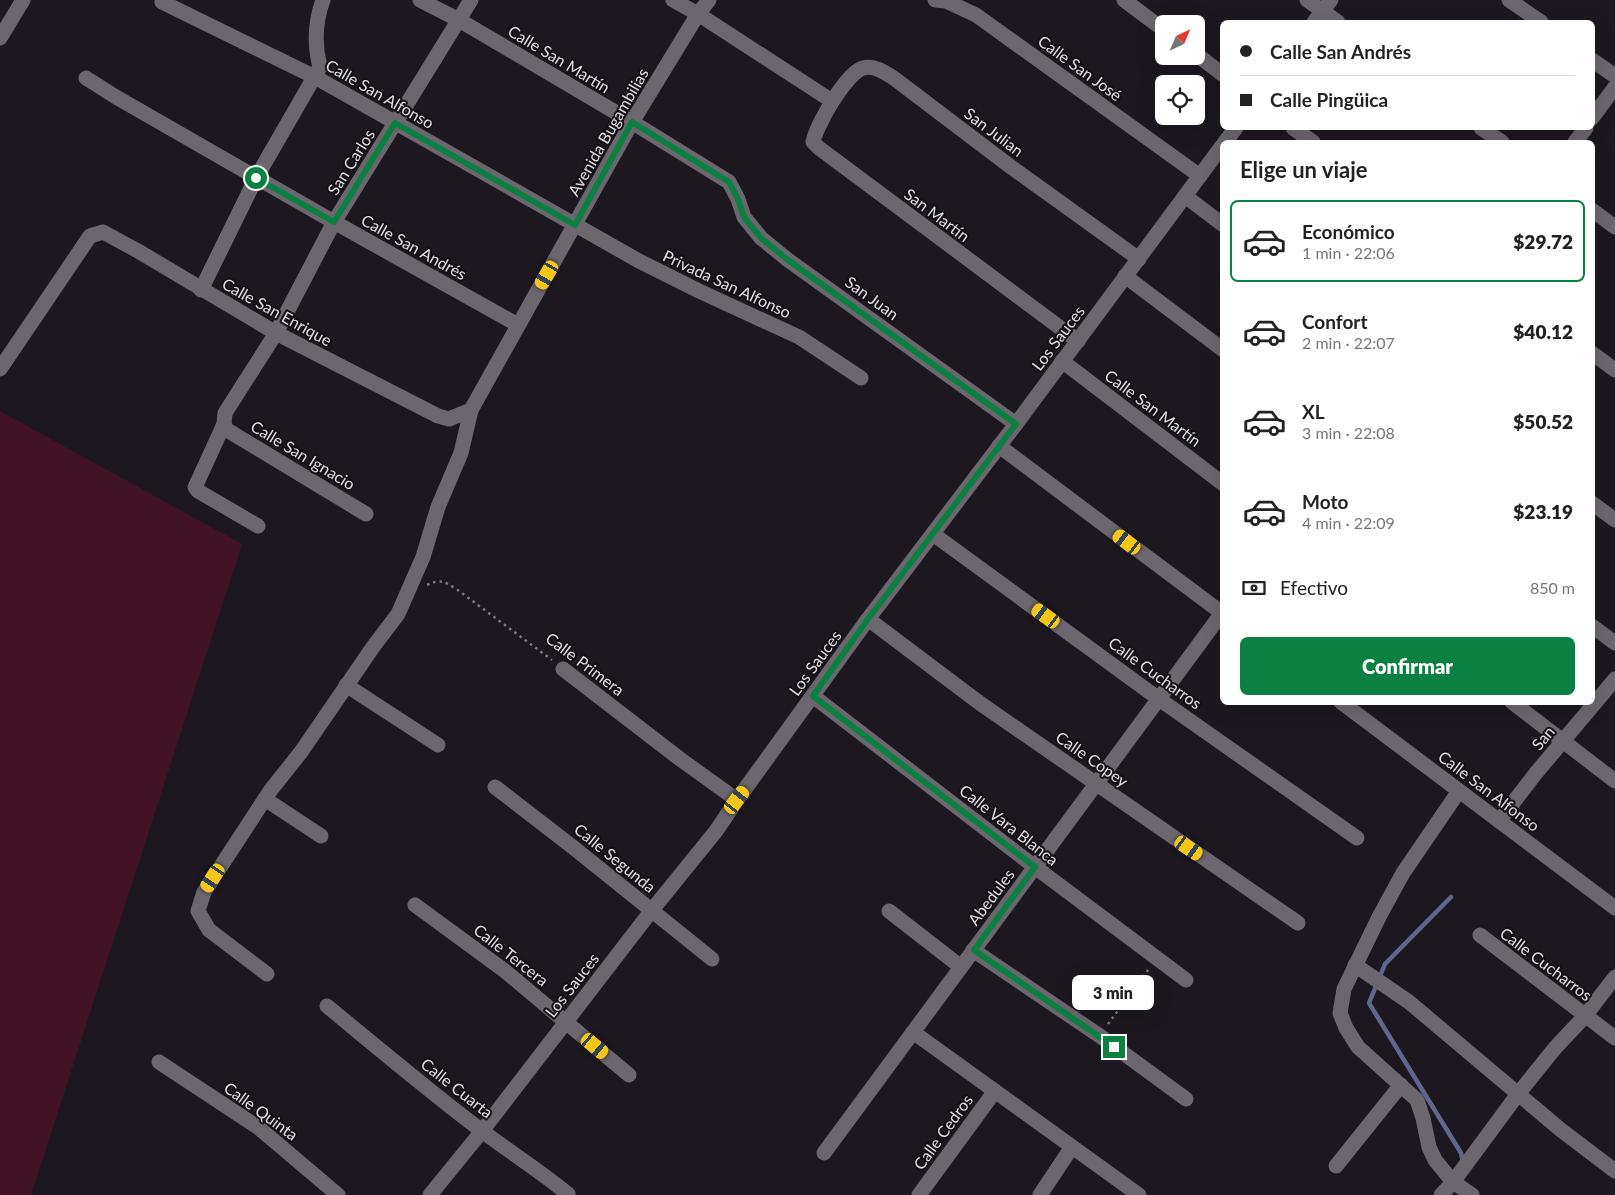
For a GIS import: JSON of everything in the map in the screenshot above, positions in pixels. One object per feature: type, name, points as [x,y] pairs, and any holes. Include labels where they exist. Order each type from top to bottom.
[{"type":"street","points":[[0,38],[23,0]]},
{"type":"street","points":[[201,290],[256,178],[320,67],[316,53],[316,36],[317,15],[323,0]]},
{"type":"street","name":"Calle San Martín","points":[[420,0],[459,20],[632,122],[729,182]]},
{"type":"street","name":"San Carlos","points":[[258,526],[198,491],[195,487],[224,424],[225,414],[276,333],[334,222],[471,0]]},
{"type":"street","points":[[673,0],[698,14],[832,101]]},
{"type":"street","name":"Avenida Bugambilias","points":[[267,974],[208,930],[198,911],[204,892],[265,799],[301,752],[346,685],[398,614],[423,556],[438,507],[461,453],[470,410],[632,122],[698,14],[709,0]]},
{"type":"street","name":"Calle San José","points":[[935,0],[946,1],[976,15],[1200,176]]},
{"type":"street","points":[[1124,0],[1155,23]]},
{"type":"street","points":[[1307,0],[1335,20]]},
{"type":"street","points":[[1509,0],[1537,20]]},
{"type":"street","name":"Calle San Alfonso","points":[[162,2],[315,77],[575,225]]},
{"type":"street","points":[[1205,61],[1220,72]]},
{"type":"street","points":[[1595,62],[1615,76]]},
{"type":"street","name":"San Julian","points":[[832,101],[853,75],[862,68],[876,68],[895,79],[1011,167],[1139,259]]},
{"type":"street","name":"Calle San Andrés","points":[[86,78],[116,98],[518,325]]},
{"type":"street","points":[[1595,114],[1615,87]]},
{"type":"street","name":"San Martín","points":[[832,101],[815,134],[814,142],[819,148],[1078,341]]},
{"type":"street","points":[[1227,140],[1234,130]]},
{"type":"street","points":[[1296,130],[1310,140]]},
{"type":"street","points":[[1484,130],[1499,140]]},
{"type":"street","points":[[1577,140],[1584,130]]},
{"type":"street","name":"Los Sauces","points":[[430,1195],[482,1131],[652,910],[716,831],[868,619],[1016,424],[1220,149]]},
{"type":"street","name":"San Juan","points":[[729,182],[738,199],[744,217],[761,238],[788,260],[1016,424]]},
{"type":"street","points":[[1185,196],[1220,222]]},
{"type":"street","points":[[1595,212],[1615,227]]},
{"type":"street","name":"Privada San Alfonso","points":[[575,225],[700,292],[799,337],[861,378]]},
{"type":"street","name":"Calle San Enrique","points":[[0,369],[90,236],[103,232],[276,333],[438,416],[449,419],[470,410]]},
{"type":"street","points":[[1125,276],[1220,347]]},
{"type":"street","points":[[1595,355],[1615,370]]},
{"type":"street","name":"Calle San Martín","points":[[1062,361],[1220,481]]},
{"type":"street","name":"Calle San Ignacio","points":[[224,424],[227,430],[366,514]]},
{"type":"street","points":[[999,446],[1220,612]]},
{"type":"street","points":[[1595,505],[1615,520]]},
{"type":"street","name":"Calle Cucharros","points":[[933,534],[1159,698],[1357,838]]},
{"type":"street","name":"Abedules","points":[[824,1154],[1220,616]]},
{"type":"street","name":"Calle Copey","points":[[868,619],[981,704],[1298,923]]},
{"type":"street","points":[[1595,628],[1615,643]]},
{"type":"street","name":"Calle Primera","points":[[563,669],[680,759],[737,800]]},
{"type":"street","name":"San","points":[[1595,703],[1615,679]]},
{"type":"street","points":[[346,685],[438,746]]},
{"type":"street","name":"Calle Vara Blanca","points":[[813,696],[1035,867],[1186,980]]},
{"type":"street","name":"Calle San Alfonso","points":[[1345,705],[1615,908]]},
{"type":"street","points":[[1516,705],[1615,781]]},
{"type":"street","name":"San","points":[[1499,821],[1593,705]]},
{"type":"street","name":"Calle Segunda","points":[[495,787],[712,959]]},
{"type":"street","points":[[1459,791],[1403,873],[1379,917],[1344,988],[1340,1013],[1346,1028],[1358,1047],[1417,1100],[1429,1147],[1435,1160],[1453,1182],[1472,1195]]},
{"type":"street","points":[[265,799],[321,836]]},
{"type":"street","name":"Calle Tercera","points":[[415,905],[505,971],[629,1075]]},
{"type":"street","points":[[889,911],[961,967]]},
{"type":"street","name":"Calle Cucharros","points":[[1480,935],[1615,1038]]},
{"type":"street","points":[[974,950],[1100,1036],[1186,1099]]},
{"type":"street","points":[[1355,965],[1409,1002],[1518,1094],[1615,1171]]},
{"type":"street","points":[[1441,1195],[1453,1182],[1518,1094],[1555,1048],[1585,1016],[1615,977]]},
{"type":"street","name":"Calle Cuarta","points":[[328,1006],[377,1048],[482,1131],[539,1170],[568,1194]]},
{"type":"street","points":[[913,1032],[1139,1195]]},
{"type":"street","name":"Calle Quinta","points":[[159,1062],[259,1128],[338,1195]]},
{"type":"street","points":[[1336,1166],[1401,1085]]},
{"type":"street","name":"Calle Cedros","points":[[919,1195],[995,1090]]},
{"type":"street","points":[[1040,1195],[1072,1147]]},
{"type":"path","name":"Calle Primera","points":[[406,597],[436,581],[444,582],[455,588],[563,669]]},
{"type":"path","points":[[1100,1036],[1140,979],[1157,959]]},
{"type":"shaded area","points":[[0,411],[242,544],[31,1195],[0,1195]]},
{"type":"waterway","points":[[1451,897],[1385,964],[1369,1003],[1461,1153],[1463,1162]]},
{"type":"route","points":[[256,178],[334,222],[395,123],[575,225],[632,122],[729,182],[738,199],[744,217],[761,238],[788,260],[1016,424],[868,619],[813,696],[1035,867],[974,950],[1114,1047]]}]
